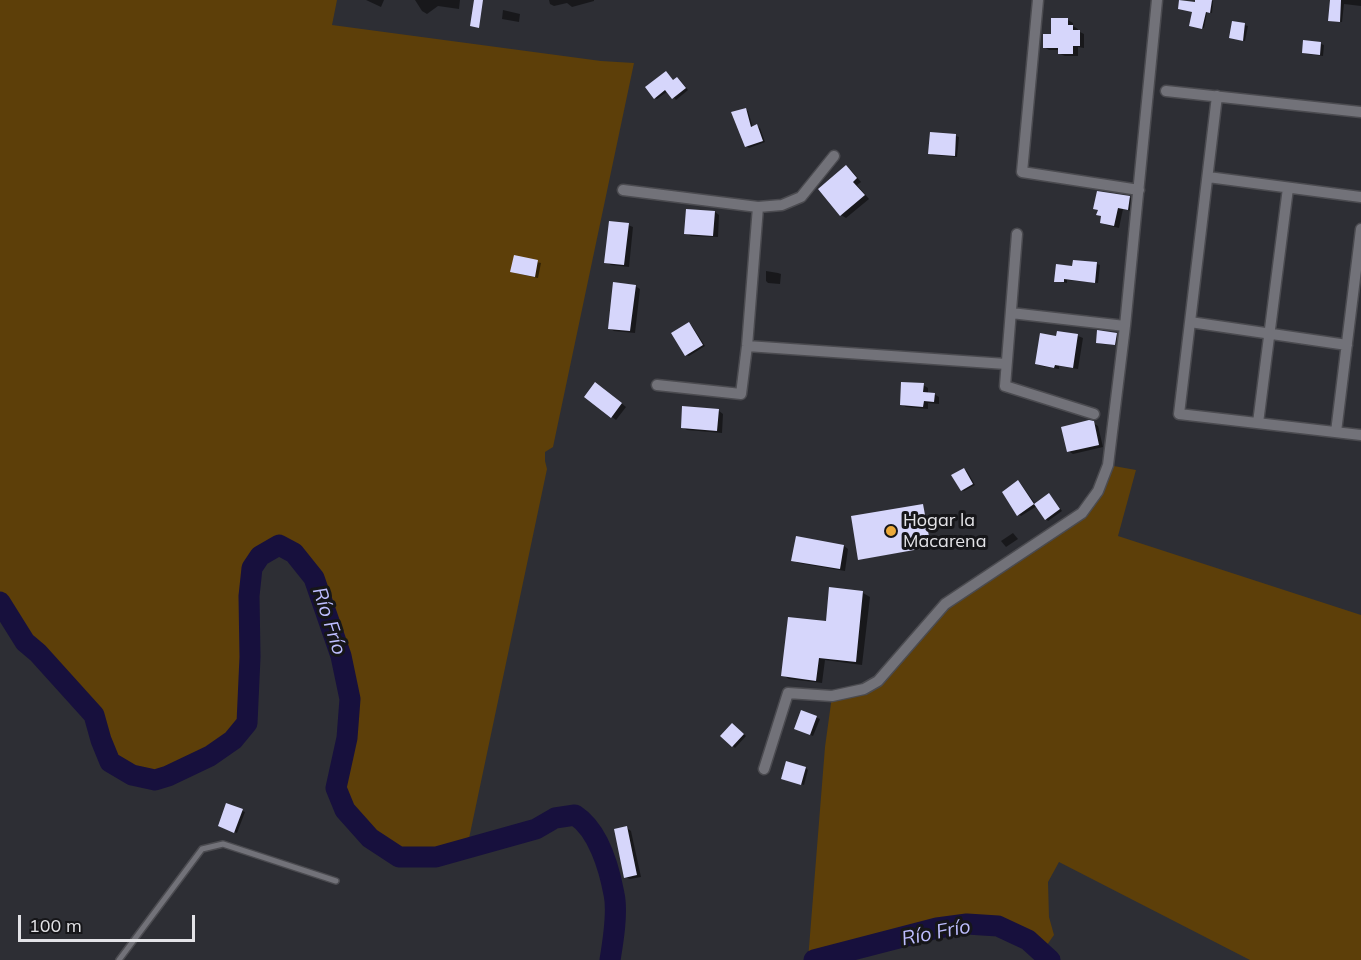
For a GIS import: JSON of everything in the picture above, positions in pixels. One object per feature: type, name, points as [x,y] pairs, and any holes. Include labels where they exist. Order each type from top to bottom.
[{"type":"street","points":[[1038,0],[1022,172],[1138,190]]},
{"type":"street","points":[[764,769],[788,693],[832,696],[864,689],[878,681],[945,604],[1082,513],[1098,491],[1108,465],[1125,326],[1157,0]]},
{"type":"street","points":[[1166,91],[1361,112]]},
{"type":"street","points":[[1217,96],[1179,414],[1361,435]]},
{"type":"street","points":[[623,190],[759,207],[782,205],[801,197],[834,156]]},
{"type":"street","points":[[1208,177],[1361,197]]},
{"type":"street","points":[[1258,423],[1288,188]]},
{"type":"street","points":[[657,385],[741,394],[759,207]]},
{"type":"street","points":[[1336,432],[1347,345],[1356,312],[1361,229]]},
{"type":"street","points":[[1017,234],[1005,386],[1094,414]]},
{"type":"street","points":[[1011,313],[1125,326]]},
{"type":"street","points":[[1190,322],[1347,345]]},
{"type":"street","points":[[747,346],[1006,364]]},
{"type":"lane","points":[[119,960],[202,849],[223,844],[336,881]]},
{"type":"shaded area","points":[[0,0],[337,0],[332,25],[601,61],[634,63],[553,447],[545,452],[547,469],[467,848],[436,857],[399,857],[370,838],[345,810],[336,788],[347,738],[350,699],[341,656],[314,578],[294,553],[279,545],[260,556],[252,568],[249,596],[250,657],[247,723],[233,740],[210,756],[155,780],[132,775],[110,762],[94,714],[25,642],[0,602]]},
{"type":"shaded area","points":[[1108,465],[1136,470],[1118,536],[1361,615],[1361,960],[1250,960],[1059,862],[1048,882],[1049,917],[1054,935],[1042,952],[1028,940],[998,926],[967,924],[937,928],[808,960],[825,747],[832,696],[864,689],[945,604],[1082,513]]},
{"type":"building","points":[[474,0],[483,0],[479,28],[470,26]]},
{"type":"building","points":[[1179,0],[1195,2],[1195,0],[1212,0],[1210,13],[1206,12],[1202,29],[1189,26],[1192,12],[1178,9]]},
{"type":"building","points":[[1330,0],[1341,0],[1340,22],[1328,21]]},
{"type":"building","points":[[1051,18],[1068,18],[1068,25],[1073,25],[1073,30],[1080,30],[1080,46],[1073,46],[1073,54],[1058,54],[1058,48],[1043,48],[1043,34],[1051,34]]},
{"type":"building","points":[[1232,21],[1245,23],[1243,41],[1229,38]]},
{"type":"building","points":[[1303,40],[1321,42],[1320,55],[1302,53]]},
{"type":"building","points":[[666,71],[673,80],[677,77],[686,88],[672,99],[665,90],[654,99],[645,87]]},
{"type":"building","points":[[746,108],[751,127],[757,124],[763,141],[745,147],[731,112]]},
{"type":"building","points":[[930,132],[956,134],[955,156],[928,154]]},
{"type":"building","points":[[846,165],[857,178],[853,182],[865,195],[840,216],[818,189]]},
{"type":"building","points":[[1097,191],[1130,196],[1128,210],[1118,208],[1114,226],[1100,223],[1101,216],[1096,215],[1098,210],[1093,209]]},
{"type":"building","points":[[686,209],[715,211],[713,236],[684,234]]},
{"type":"building","points":[[609,221],[629,223],[624,265],[604,263]]},
{"type":"building","points":[[514,255],[538,260],[535,277],[510,272]]},
{"type":"building","points":[[1073,260],[1097,262],[1095,283],[1064,279],[1064,282],[1054,282],[1056,264],[1072,266]]},
{"type":"building","points":[[613,282],[636,285],[630,331],[608,329]]},
{"type":"building","points":[[689,322],[703,345],[685,356],[671,333]]},
{"type":"building","points":[[1097,330],[1117,333],[1115,345],[1096,343]]},
{"type":"building","points":[[1057,331],[1078,334],[1073,368],[1055,365],[1054,368],[1035,364],[1040,333],[1056,336]]},
{"type":"building","points":[[595,382],[622,403],[611,418],[584,397]]},
{"type":"building","points":[[901,382],[924,383],[923,392],[935,393],[934,402],[924,401],[923,407],[900,405]]},
{"type":"building","points":[[682,406],[719,409],[717,431],[681,428]]},
{"type":"building","points":[[1089,420],[1094,421],[1099,445],[1067,452],[1061,427]]},
{"type":"building","points":[[964,468],[973,484],[961,491],[951,475]]},
{"type":"building","points":[[1018,480],[1034,504],[1017,516],[1002,492]]},
{"type":"building","points":[[1049,493],[1060,509],[1045,520],[1034,504]]},
{"type":"building","name":"Hogar la Macarena","points":[[923,504],[931,547],[858,560],[851,516]]},
{"type":"building","points":[[796,536],[844,545],[840,569],[791,561]]},
{"type":"building","points":[[829,587],[863,591],[856,662],[819,658],[816,681],[781,676],[788,617],[826,621]]},
{"type":"building","points":[[801,710],[817,716],[810,735],[794,729]]},
{"type":"building","points":[[732,723],[744,734],[732,747],[720,736]]},
{"type":"building","points":[[786,761],[806,767],[801,785],[781,779]]},
{"type":"building","points":[[226,803],[243,809],[234,833],[218,826]]},
{"type":"building","points":[[627,826],[637,875],[624,878],[614,829]]},
{"type":"waterway","name":"Río Frío","points":[[0,602],[25,642],[38,653],[94,715],[110,762],[132,775],[155,780],[210,756],[233,740],[247,723],[250,657],[249,596],[252,568],[260,556],[279,545],[294,553],[314,578],[341,656],[350,699],[347,738],[336,788],[345,810],[370,838],[399,857],[436,857],[536,829],[555,818],[575,815],[596,839],[606,861],[612,883],[615,918],[610,960]]},
{"type":"waterway","name":"Río Frío","points":[[814,960],[937,928],[967,924],[998,926],[1028,940],[1050,960]]},
{"type":"place","name":"Hogar la Macarena","points":[[891,531]]}]
